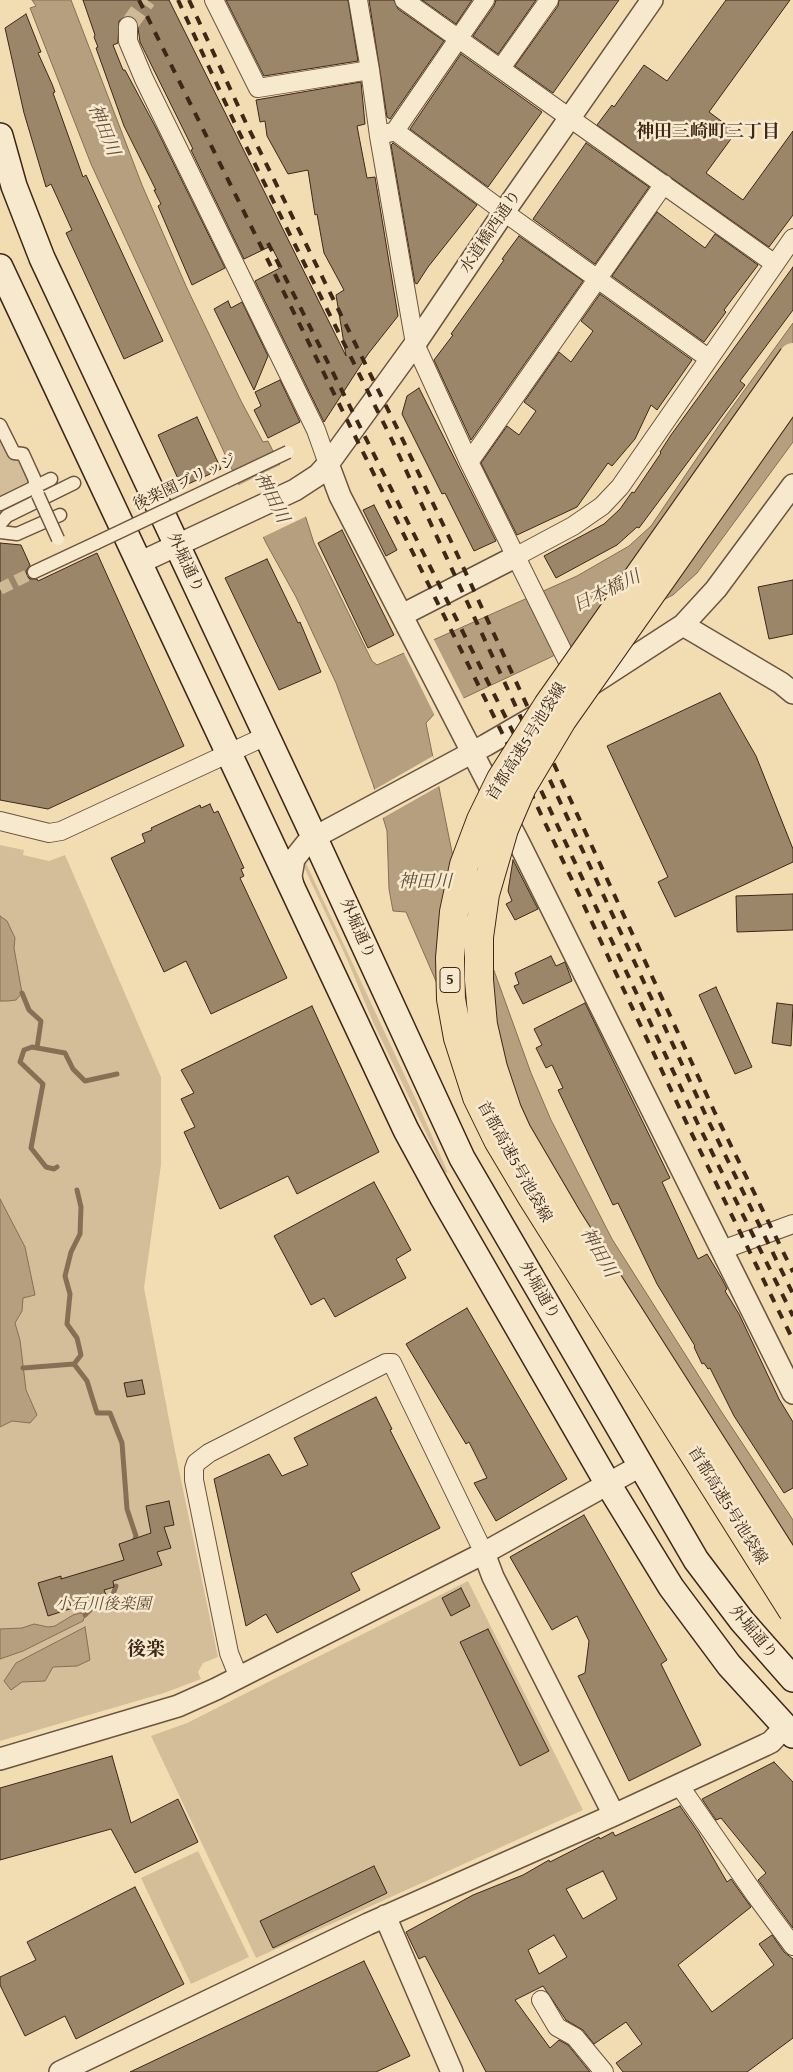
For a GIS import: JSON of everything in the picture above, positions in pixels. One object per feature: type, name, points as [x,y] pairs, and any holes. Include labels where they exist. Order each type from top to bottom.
[{"type":"highway","name":"首都高速5号池袋線","points":[[793,357],[548,704],[501,778],[481,820],[464,865],[454,912],[450,958],[451,999],[458,1038],[475,1091],[498,1140],[793,1611]]},
{"type":"highway","name":"首都高速5号池袋線","points":[[793,392],[568,712],[535,764],[512,808],[490,872],[481,915],[479,973],[483,1025],[493,1068],[507,1110],[517,1132],[568,1219],[793,1572]]},
{"type":"main road","name":"外堀通り","points":[[0,136],[14,186],[42,258],[314,837],[458,1149],[640,1466],[701,1568],[742,1621],[793,1679]]},
{"type":"main road","points":[[0,267],[406,1130],[443,1198],[608,1484],[671,1587],[729,1665],[789,1731]]},
{"type":"main road","points":[[443,1198],[475,1180]]},
{"type":"street","points":[[214,0],[258,88],[370,70]]},
{"type":"street","points":[[358,0],[370,70],[387,134],[415,344],[469,462],[582,690]]},
{"type":"street","points":[[404,0],[775,264]]},
{"type":"street","points":[[387,134],[485,0]]},
{"type":"street","points":[[501,68],[549,0]]},
{"type":"street","name":"水道橋西通り","points":[[139,563],[296,490],[318,475],[328,464],[415,344],[504,212],[571,118],[648,2]]},
{"type":"street","points":[[128,26],[128,41],[144,79],[316,430],[340,496],[473,752],[793,1393]]},
{"type":"street","points":[[387,134],[504,212],[708,358]]},
{"type":"street","points":[[469,462],[664,184]]},
{"type":"street","points":[[402,615],[573,526],[602,506],[620,486],[793,238]]},
{"type":"street","points":[[0,425],[14,453],[23,454],[34,478],[37,491],[67,556]]},
{"type":"street","name":"後楽園ブリッジ","points":[[34,572],[96,543],[223,478],[288,452]]},
{"type":"street","points":[[0,504],[37,491],[52,479]]},
{"type":"street","points":[[0,524],[7,516],[74,483]]},
{"type":"street","points":[[295,892],[291,876],[294,859],[314,837],[372,808],[582,690],[682,625],[716,589],[793,485]]},
{"type":"street","points":[[0,532],[17,534],[60,515]]},
{"type":"street","points":[[682,625],[781,682],[793,693]]},
{"type":"street","points":[[0,821],[49,833],[61,831],[266,736]]},
{"type":"street","points":[[722,1250],[793,1224]]},
{"type":"street","points":[[239,1678],[229,1653],[194,1470],[196,1463],[201,1458],[226,1444],[386,1363],[392,1363],[484,1553],[493,1577],[614,1815]]},
{"type":"street","points":[[0,1759],[178,1706],[239,1678],[484,1553],[640,1466]]},
{"type":"street","points":[[60,2072],[247,1980],[385,1916],[614,1815],[772,1742],[789,1731]]},
{"type":"street","points":[[679,1785],[750,1889],[793,1946]]},
{"type":"street","points":[[385,1916],[452,2072]]},
{"type":"street","points":[[541,2000],[557,2027],[575,2037],[604,2072]]},
{"type":"green space","points":[[0,433],[21,457],[31,480],[4,494],[12,509],[0,515],[0,508],[5,506],[0,495]]},
{"type":"green space","name":"小石川後楽園","points":[[0,845],[24,850],[23,855],[49,861],[65,855],[161,1077],[161,1165],[144,1288],[175,1451],[218,1657],[203,1663],[198,1672],[201,1679],[164,1693],[0,1741]]},
{"type":"green space","points":[[305,861],[448,1173],[445,1172],[438,1158],[373,1022],[347,959],[303,865]]},
{"type":"green space","points":[[468,1581],[583,1810],[256,1958],[151,1736],[187,1723]]},
{"type":"green space","points":[[198,1851],[249,1957],[191,1984],[141,1878]]},
{"type":"water","name":"神田川","points":[[32,0],[71,0],[142,185],[186,286],[241,401],[263,442],[268,441],[306,518],[314,543],[372,661],[377,665],[577,576],[629,546],[651,526],[720,424],[793,323],[793,442],[697,573],[673,595],[549,658],[438,710],[426,723],[453,857],[531,1073],[551,1120],[612,1239],[721,1411],[793,1520],[793,1613],[468,1055],[406,912],[393,911],[389,889],[387,831],[373,784],[336,683],[296,597],[266,543],[91,164],[30,8],[36,6]]},
{"type":"water","points":[[0,916],[7,921],[15,938],[14,948],[22,993],[16,1000],[0,1001]]},
{"type":"water","points":[[0,1199],[25,1247],[35,1295],[23,1298],[22,1311],[15,1323],[20,1340],[26,1390],[37,1415],[30,1423],[12,1421],[0,1427]]},
{"type":"water","points":[[81,1613],[85,1615],[83,1621],[23,1651],[0,1659],[0,1629],[22,1628],[34,1624],[48,1627],[55,1626],[73,1615]]},
{"type":"water","points":[[85,1627],[90,1660],[77,1666],[53,1667],[45,1681],[22,1682],[11,1690],[4,1681],[16,1663]]},
{"type":"pier","points":[[282,464],[307,516],[261,538],[237,486]]},
{"type":"pier","points":[[433,638],[464,699],[435,716],[403,651]]},
{"type":"pier","points":[[433,756],[441,785],[381,819],[372,791]]},
{"type":"building","points":[[83,0],[169,0],[346,356],[336,295],[344,290],[324,253],[317,214],[315,215],[308,170],[288,174],[267,136],[265,121],[260,122],[256,100],[361,82],[365,124],[357,126],[367,178],[375,177],[398,316],[368,354],[324,422],[255,281],[282,267],[271,246],[244,259],[191,150],[193,149],[140,42],[137,21],[128,15],[119,21],[118,43],[113,45],[123,70],[125,70],[156,128],[225,268],[192,285],[158,206],[161,204],[154,190],[156,190],[124,126],[96,48],[98,47],[95,35]]},
{"type":"building","points":[[226,0],[348,0],[358,61],[264,76]]},
{"type":"building","points":[[369,0],[394,0],[398,9],[444,41],[390,119],[387,117]]},
{"type":"building","points":[[422,0],[472,0],[456,24]]},
{"type":"building","points":[[496,0],[536,0],[498,54],[473,36],[494,6]]},
{"type":"building","points":[[559,0],[619,0],[553,93],[515,66],[558,6]]},
{"type":"building","points":[[726,0],[790,0],[709,112],[736,132],[706,173],[743,200],[793,131],[793,215],[769,247],[597,125],[612,105],[614,107],[644,65],[667,81]]},
{"type":"building","points":[[26,14],[41,52],[38,53],[55,92],[53,93],[83,177],[86,175],[163,341],[124,359],[66,233],[72,230],[51,184],[46,187],[24,113],[5,28]]},
{"type":"building","points":[[461,54],[542,112],[488,187],[410,129]]},
{"type":"building","points":[[393,143],[477,205],[428,267],[417,284],[415,283],[391,145]]},
{"type":"building","points":[[586,143],[649,187],[595,264],[533,219]]},
{"type":"building","points":[[657,212],[705,248],[715,234],[758,265],[724,310],[726,312],[704,342],[612,276]]},
{"type":"building","points":[[519,236],[583,281],[471,440],[434,360],[453,335],[451,334]]},
{"type":"building","points":[[793,267],[793,310],[740,381],[745,385],[639,528],[637,527],[617,545],[556,578],[544,556],[604,524],[620,509],[632,492],[634,493],[671,435]]},
{"type":"building","points":[[600,294],[692,360],[657,410],[651,405],[635,439],[612,466],[608,463],[577,507],[517,535],[481,463],[507,426],[519,435],[536,411],[524,402],[559,352],[571,362],[593,331],[581,321]]},
{"type":"building","points":[[228,301],[231,308],[242,302],[268,356],[254,390],[214,309]]},
{"type":"building","points":[[280,380],[300,422],[268,438],[254,410],[261,406],[255,392]]},
{"type":"building","points":[[419,388],[496,541],[474,551],[445,493],[442,494],[402,414],[407,396]]},
{"type":"building","points":[[197,417],[221,469],[186,485],[180,483],[158,435]]},
{"type":"building","points":[[374,505],[397,550],[386,556],[363,510]]},
{"type":"building","points":[[342,530],[394,635],[368,648],[318,543]]},
{"type":"building","points":[[0,543],[21,545],[30,565],[26,571],[27,576],[38,581],[97,553],[184,746],[48,809],[0,800]]},
{"type":"building","points":[[267,559],[298,623],[300,622],[321,672],[279,690],[225,578]]},
{"type":"building","points":[[793,580],[793,634],[769,639],[758,587]]},
{"type":"building","points":[[720,693],[756,756],[793,849],[793,862],[675,917],[658,882],[668,877],[607,746]]},
{"type":"building","points":[[210,804],[214,813],[218,811],[244,868],[241,869],[244,876],[240,878],[287,978],[211,1014],[186,961],[164,972],[111,858],[145,842],[142,834],[152,830],[151,828],[200,805],[201,808]]},
{"type":"building","points":[[513,860],[538,909],[515,920],[506,904],[512,901],[508,891]]},
{"type":"building","points":[[793,894],[793,930],[737,932],[736,896]]},
{"type":"building","points":[[551,956],[556,966],[565,962],[572,981],[523,1004],[514,986],[519,984],[515,973]]},
{"type":"building","points":[[716,987],[752,1067],[735,1074],[699,995]]},
{"type":"building","points":[[585,1003],[670,1178],[662,1182],[698,1259],[707,1254],[722,1279],[727,1289],[725,1291],[739,1314],[779,1399],[793,1422],[793,1488],[784,1493],[734,1416],[710,1368],[708,1369],[704,1363],[702,1364],[695,1346],[657,1284],[618,1203],[613,1205],[558,1090],[563,1088],[552,1065],[546,1068],[536,1048],[542,1045],[534,1029]]},
{"type":"building","points":[[777,1003],[793,1005],[791,1046],[772,1043]]},
{"type":"building","points":[[312,1006],[379,1152],[297,1194],[288,1176],[220,1209],[184,1132],[195,1127],[181,1099],[194,1093],[181,1070]]},
{"type":"building","points":[[374,1182],[411,1250],[396,1259],[406,1278],[335,1317],[324,1298],[311,1305],[274,1236]]},
{"type":"building","points":[[467,1308],[567,1479],[496,1521],[474,1483],[487,1478],[469,1442],[466,1444],[406,1344]]},
{"type":"building","points":[[142,1380],[145,1394],[127,1397],[124,1383]]},
{"type":"building","points":[[376,1397],[392,1429],[390,1430],[440,1528],[351,1573],[360,1590],[277,1633],[266,1614],[246,1626],[214,1479],[269,1454],[282,1476],[308,1465],[294,1438]]},
{"type":"building","points":[[169,1501],[174,1525],[164,1527],[171,1548],[157,1552],[162,1565],[113,1581],[114,1587],[104,1590],[107,1597],[48,1616],[38,1583],[61,1576],[61,1579],[124,1560],[119,1544],[151,1533],[146,1506]]},
{"type":"building","points":[[584,1515],[667,1660],[661,1664],[701,1745],[629,1781],[578,1676],[585,1673],[589,1641],[577,1616],[552,1630],[510,1557]]},
{"type":"building","points":[[461,1588],[470,1606],[451,1616],[442,1598]]},
{"type":"building","points":[[488,1629],[549,1751],[520,1766],[460,1642]]},
{"type":"building","points":[[112,1756],[131,1823],[178,1799],[198,1842],[135,1873],[111,1829],[0,1860],[0,1788]]},
{"type":"building","points":[[774,1762],[793,1782],[793,1928],[758,1880],[766,1873],[721,1818],[716,1820],[702,1799]]},
{"type":"building","points":[[680,1806],[698,1832],[727,1882],[731,1879],[751,1907],[678,1965],[712,2012],[774,1965],[759,1944],[772,1935],[784,1952],[793,1959],[793,2038],[747,2072],[623,2072],[616,2063],[642,2044],[626,2022],[594,2044],[583,2030],[566,2020],[543,1986],[515,2000],[550,2048],[559,2040],[568,2045],[590,2072],[486,2072],[425,1956],[419,1959],[406,1932],[473,1895],[523,1875],[549,1860],[550,1862],[599,1837],[600,1839],[613,1832],[615,1836]],"holes":[[[603,1871],[617,1899],[583,1919],[566,1889]],[[554,1935],[567,1957],[539,1974],[528,1950]]]},
{"type":"building","points":[[374,1866],[387,1893],[273,1948],[260,1921]]},
{"type":"building","points":[[135,1887],[184,1984],[76,2039],[65,2016],[25,2036],[0,1985],[0,1977],[36,1960],[27,1942]]},
{"type":"building","points":[[364,1961],[410,2056],[376,2072],[130,2072]]},
{"type":"waterway","points":[[22,993],[29,1010],[41,1021],[37,1048]]},
{"type":"waterway","points":[[57,1167],[54,1169],[46,1167],[31,1148],[43,1084],[20,1062],[24,1050],[32,1047],[65,1053],[73,1069],[85,1081],[117,1074]]},
{"type":"waterway","points":[[23,1368],[74,1364],[81,1355],[77,1338],[67,1324],[70,1294],[65,1276],[71,1252],[80,1234],[81,1207],[77,1190]]},
{"type":"waterway","points":[[74,1364],[87,1381],[97,1413],[110,1413],[122,1443],[127,1509],[136,1536],[133,1545]]},
{"type":"waterway","points":[[85,1615],[95,1605],[112,1597],[116,1586]]},
{"type":"tunnel","points":[[128,26],[147,0]]},
{"type":"tunnel","points":[[0,589],[34,572]]},
{"type":"railway","points":[[139,0],[513,755],[688,1126],[793,1340]]},
{"type":"railway","points":[[178,0],[237,128],[391,438],[707,1118],[793,1294]]},
{"type":"railway","points":[[189,0],[246,123],[399,432],[458,556],[715,1113],[793,1272]]},
{"type":"railway","points":[[268,243],[522,750],[697,1122],[793,1316]]},
{"type":"district","name":"神田三崎町三丁目","points":[[708,132]]},
{"type":"district","name":"後楽","points":[[146,1650]]},
{"type":"water label","name":"日本橋川","points":[[607,592]]}]
